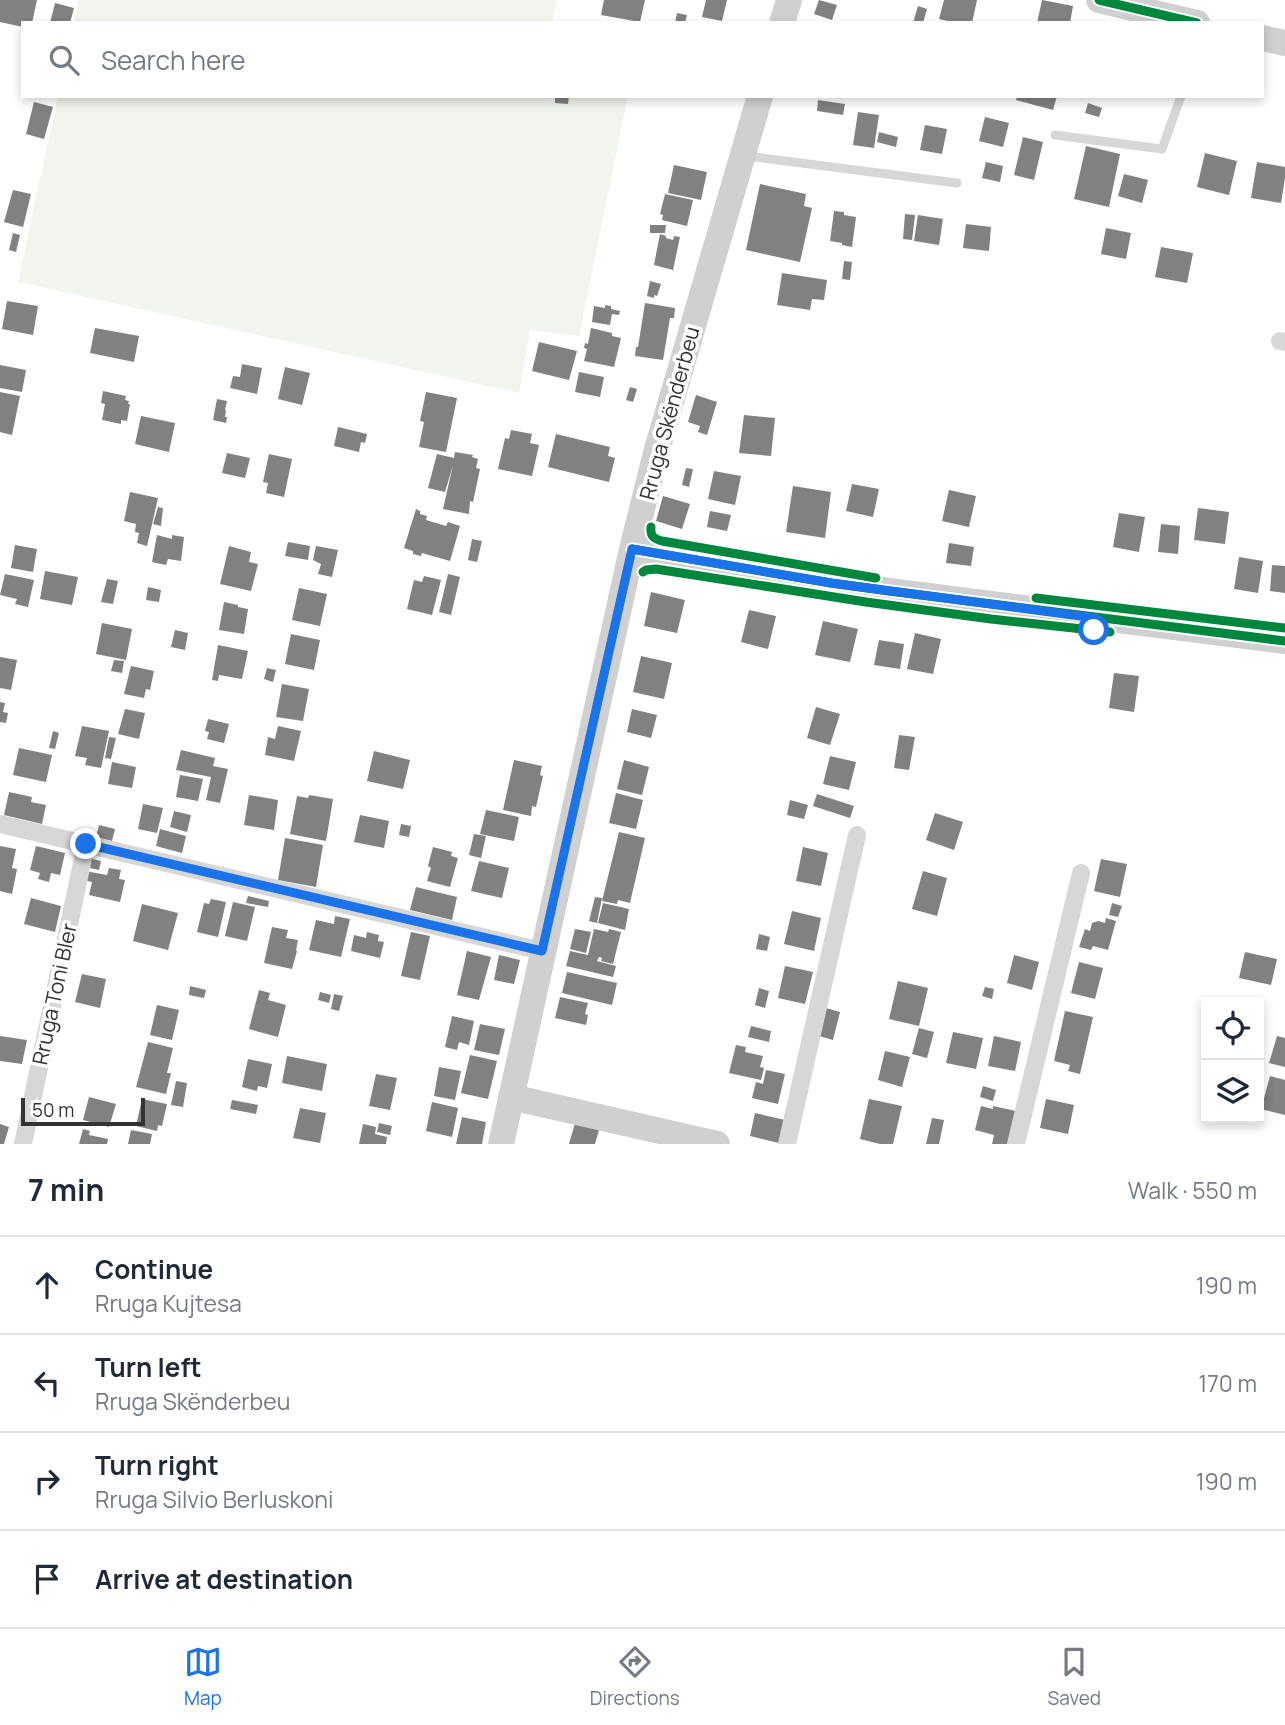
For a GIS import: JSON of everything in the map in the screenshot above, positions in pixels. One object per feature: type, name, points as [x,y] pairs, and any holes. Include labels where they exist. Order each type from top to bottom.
[{"type":"main road","points":[[783,21],[789,0]]},
{"type":"main road","points":[[1099,0],[1188,21]]},
{"type":"main road","points":[[1264,38],[1285,43]]},
{"type":"main road","name":"Rruga Skënderbeu","points":[[501,1144],[632,549],[656,453],[759,98]]},
{"type":"main road","points":[[632,549],[889,592],[1285,641]]},
{"type":"main road","points":[[511,1097],[717,1144]]},
{"type":"street","points":[[0,824],[542,951]]},
{"type":"street","points":[[787,1144],[857,835]]},
{"type":"street","name":"Rruga Toni Bler","points":[[23,1144],[86,844]]},
{"type":"street","points":[[1016,1144],[1081,873]]},
{"type":"lane","points":[[1055,135],[1162,149],[1180,98]]},
{"type":"lane","points":[[742,156],[957,183]]},
{"type":"shaded area","points":[[78,0],[557,0],[552,21],[74,21]]},
{"type":"shaded area","points":[[58,98],[628,98],[579,336],[530,330],[519,393],[18,282]]},
{"type":"building","points":[[0,0],[37,0],[32,21],[21,21],[21,27],[0,22]]},
{"type":"building","points":[[604,0],[645,0],[640,21],[601,15]]},
{"type":"building","points":[[706,0],[727,0],[722,21],[702,17]]},
{"type":"building","points":[[819,0],[837,5],[832,20],[814,14]]},
{"type":"building","points":[[944,0],[977,0],[972,21],[939,19]]},
{"type":"building","points":[[1042,0],[1073,6],[1070,21],[1037,21]]},
{"type":"building","points":[[55,3],[74,8],[71,21],[50,21]]},
{"type":"building","points":[[918,6],[927,9],[924,21],[914,21]]},
{"type":"building","points":[[677,13],[687,15],[686,21],[675,21]]},
{"type":"building","points":[[555,98],[569,98],[568,104],[555,103]]},
{"type":"building","points":[[1016,98],[1056,98],[1053,110]]},
{"type":"building","points":[[818,100],[845,104],[843,115],[817,111]]},
{"type":"building","points":[[34,102],[53,107],[44,139],[26,134]]},
{"type":"building","points":[[1088,103],[1102,108],[1099,117],[1085,113]]},
{"type":"building","points":[[858,112],[879,115],[874,148],[853,145]]},
{"type":"building","points":[[985,117],[1009,123],[1003,147],[979,141]]},
{"type":"building","points":[[925,125],[947,129],[942,154],[920,150]]},
{"type":"building","points":[[879,132],[898,137],[896,147],[877,142]]},
{"type":"building","points":[[1023,137],[1043,142],[1034,180],[1014,175]]},
{"type":"building","points":[[1086,146],[1120,154],[1109,207],[1074,199]]},
{"type":"building","points":[[1205,153],[1237,161],[1229,195],[1197,187]]},
{"type":"building","points":[[986,162],[1003,166],[1000,182],[982,178]]},
{"type":"building","points":[[1257,162],[1285,167],[1281,203],[1251,198]]},
{"type":"building","points":[[674,165],[707,172],[701,200],[668,193]]},
{"type":"building","points":[[1124,174],[1148,180],[1142,203],[1118,196]]},
{"type":"building","points":[[760,184],[806,194],[804,206],[812,208],[800,262],[746,250]]},
{"type":"building","points":[[13,190],[31,194],[23,227],[4,222]]},
{"type":"building","points":[[665,194],[693,200],[687,226],[662,220],[663,215],[660,214]]},
{"type":"building","points":[[834,211],[856,217],[852,247],[830,241]]},
{"type":"building","points":[[905,214],[915,215],[912,240],[903,239]]},
{"type":"building","points":[[918,215],[943,219],[939,245],[914,241]]},
{"type":"building","points":[[966,224],[991,227],[989,251],[963,248]]},
{"type":"building","points":[[650,225],[666,225],[665,233],[650,233]]},
{"type":"building","points":[[1106,228],[1131,233],[1126,259],[1101,254]]},
{"type":"building","points":[[13,233],[20,235],[16,252],[9,250]]},
{"type":"building","points":[[660,234],[673,240],[674,236],[680,237],[673,270],[654,265]]},
{"type":"building","points":[[1161,247],[1193,253],[1187,283],[1155,277]]},
{"type":"building","points":[[844,261],[852,262],[850,280],[842,279]]},
{"type":"building","points":[[782,273],[827,280],[824,300],[812,299],[810,310],[777,305]]},
{"type":"building","points":[[650,281],[661,284],[654,298],[647,296]]},
{"type":"building","points":[[7,301],[38,306],[33,335],[2,329]]},
{"type":"building","points":[[645,303],[675,308],[674,318],[670,318],[663,360],[635,356]]},
{"type":"building","points":[[605,305],[620,311],[619,315],[612,314],[610,325],[592,322],[594,306],[605,308]]},
{"type":"building","points":[[95,328],[139,336],[134,362],[90,353]]},
{"type":"building","points":[[591,328],[621,338],[614,367],[584,361],[587,349],[584,348],[585,343],[588,344]]},
{"type":"building","points":[[539,342],[577,351],[569,380],[532,371]]},
{"type":"building","points":[[242,364],[262,368],[257,394],[230,388],[233,376],[240,377]]},
{"type":"building","points":[[0,365],[26,370],[22,392],[0,388]]},
{"type":"building","points":[[285,367],[310,373],[302,405],[278,399]]},
{"type":"building","points":[[579,372],[604,377],[600,397],[575,392]]},
{"type":"building","points":[[630,387],[637,389],[633,402],[626,400]]},
{"type":"building","points":[[103,391],[126,396],[125,400],[130,404],[127,421],[121,420],[121,424],[102,420],[105,404],[101,403]]},
{"type":"building","points":[[0,392],[20,396],[12,435],[0,432]]},
{"type":"building","points":[[426,392],[457,398],[446,452],[419,447],[424,422],[420,421]]},
{"type":"building","points":[[696,395],[717,402],[707,435],[698,432],[700,426],[688,422]]},
{"type":"building","points":[[217,399],[227,401],[226,423],[213,420]]},
{"type":"building","points":[[744,415],[775,418],[771,456],[739,453]]},
{"type":"building","points":[[141,416],[175,423],[169,452],[135,444]]},
{"type":"building","points":[[338,427],[367,434],[365,443],[361,442],[359,452],[334,446]]},
{"type":"building","points":[[511,430],[532,434],[530,443],[539,445],[532,476],[498,469],[505,438],[509,439]]},
{"type":"building","points":[[556,434],[610,447],[608,456],[615,458],[609,482],[548,467]]},
{"type":"building","points":[[455,452],[473,455],[472,457],[478,459],[476,468],[480,469],[473,502],[470,501],[469,514],[443,509],[453,465],[445,492],[428,488],[437,454],[454,458]]},
{"type":"building","points":[[227,453],[250,458],[245,478],[222,473]]},
{"type":"building","points":[[269,454],[292,459],[284,497],[266,493],[268,483],[263,482]]},
{"type":"building","points":[[686,468],[693,469],[689,487],[682,485]]},
{"type":"building","points":[[714,471],[741,476],[735,505],[708,499]]},
{"type":"building","points":[[852,484],[879,489],[873,517],[846,511]]},
{"type":"building","points":[[793,486],[831,492],[825,538],[786,532]]},
{"type":"building","points":[[949,490],[976,496],[969,527],[942,521]]},
{"type":"building","points":[[130,492],[158,498],[147,546],[137,543],[139,533],[135,532],[136,524],[124,521]]},
{"type":"building","points":[[663,496],[690,504],[682,529],[656,521]]},
{"type":"building","points":[[158,507],[163,508],[161,526],[153,524]]},
{"type":"building","points":[[1198,508],[1229,512],[1225,544],[1194,540]]},
{"type":"building","points":[[416,509],[427,516],[426,520],[446,526],[448,522],[460,526],[450,561],[422,553],[421,556],[413,554],[413,551],[404,548]]},
{"type":"building","points":[[710,511],[731,515],[727,531],[707,527]]},
{"type":"building","points":[[1119,513],[1145,517],[1139,552],[1113,547]]},
{"type":"building","points":[[1161,524],[1180,526],[1178,554],[1158,552]]},
{"type":"building","points":[[157,535],[172,539],[172,535],[184,537],[181,561],[168,559],[166,565],[152,562]]},
{"type":"building","points":[[472,539],[482,541],[477,562],[468,560]]},
{"type":"building","points":[[288,542],[310,546],[308,560],[285,556]]},
{"type":"building","points":[[949,543],[974,547],[971,566],[946,563]]},
{"type":"building","points":[[15,545],[37,549],[33,572],[11,568]]},
{"type":"building","points":[[229,546],[251,552],[249,562],[258,564],[251,591],[220,584]]},
{"type":"building","points":[[316,546],[338,550],[332,577],[318,574],[321,564],[313,560]]},
{"type":"building","points":[[1239,557],[1263,561],[1258,593],[1234,589]]},
{"type":"building","points":[[1272,565],[1285,566],[1285,593],[1270,591]]},
{"type":"building","points":[[45,571],[78,577],[72,605],[40,599]]},
{"type":"building","points":[[5,574],[34,580],[28,607],[15,604],[17,599],[0,595]]},
{"type":"building","points":[[448,574],[460,577],[451,615],[439,612]]},
{"type":"building","points":[[424,576],[441,580],[432,615],[407,609],[414,580],[422,582]]},
{"type":"building","points":[[107,579],[118,581],[113,604],[101,602]]},
{"type":"building","points":[[148,587],[161,590],[159,602],[146,600]]},
{"type":"building","points":[[299,588],[327,594],[320,626],[292,620]]},
{"type":"building","points":[[651,592],[685,600],[677,633],[644,626]]},
{"type":"building","points":[[224,602],[248,609],[244,634],[219,630]]},
{"type":"building","points":[[749,610],[776,616],[768,649],[741,642]]},
{"type":"building","points":[[823,621],[858,629],[850,662],[815,655]]},
{"type":"building","points":[[102,623],[132,629],[126,660],[96,654]]},
{"type":"building","points":[[175,630],[188,633],[185,650],[171,647]]},
{"type":"building","points":[[915,633],[941,639],[933,674],[907,669]]},
{"type":"building","points":[[291,634],[320,640],[314,670],[285,664]]},
{"type":"building","points":[[879,640],[904,644],[900,669],[874,665]]},
{"type":"building","points":[[218,645],[248,651],[242,679],[219,675],[218,681],[212,680]]},
{"type":"building","points":[[641,656],[672,663],[664,699],[633,692]]},
{"type":"building","points":[[0,657],[17,660],[11,690],[0,688]]},
{"type":"building","points":[[114,660],[124,661],[122,673],[111,671]]},
{"type":"building","points":[[131,666],[154,671],[150,690],[146,689],[144,698],[124,694]]},
{"type":"building","points":[[267,668],[276,670],[273,682],[264,679]]},
{"type":"building","points":[[1114,673],[1139,676],[1134,712],[1109,708]]},
{"type":"building","points":[[282,684],[309,689],[303,721],[276,717]]},
{"type":"building","points":[[0,702],[5,703],[3,712],[8,713],[6,723],[0,722]]},
{"type":"building","points":[[816,707],[840,714],[830,745],[807,738]]},
{"type":"building","points":[[125,709],[145,713],[139,739],[118,734]]},
{"type":"building","points":[[632,709],[657,715],[651,738],[627,732]]},
{"type":"building","points":[[208,719],[229,724],[224,743],[207,739],[209,732],[205,731]]},
{"type":"building","points":[[82,726],[109,731],[101,768],[85,765],[87,758],[75,756]]},
{"type":"building","points":[[278,726],[301,731],[294,761],[265,755],[268,737],[275,739]]},
{"type":"building","points":[[53,731],[59,733],[55,749],[49,748]]},
{"type":"building","points":[[899,735],[915,737],[909,770],[894,768]]},
{"type":"building","points":[[109,737],[116,738],[111,759],[105,758]]},
{"type":"building","points":[[19,748],[52,755],[46,782],[13,775]]},
{"type":"building","points":[[181,750],[215,758],[213,766],[228,769],[220,803],[206,800],[211,777],[176,770]]},
{"type":"building","points":[[374,751],[410,760],[403,789],[367,781]]},
{"type":"building","points":[[830,756],[856,762],[849,790],[823,784]]},
{"type":"building","points":[[514,760],[542,766],[540,775],[543,776],[536,807],[532,806],[531,816],[503,810]]},
{"type":"building","points":[[624,760],[649,767],[642,795],[617,789]]},
{"type":"building","points":[[112,762],[136,767],[132,788],[108,784]]},
{"type":"building","points":[[180,775],[203,779],[198,801],[176,797]]},
{"type":"building","points":[[9,792],[32,797],[31,802],[46,805],[42,824],[4,815]]},
{"type":"building","points":[[616,793],[643,800],[636,829],[609,823]]},
{"type":"building","points":[[817,794],[854,806],[850,818],[813,806]]},
{"type":"building","points":[[249,795],[278,800],[274,830],[244,825]]},
{"type":"building","points":[[309,795],[333,799],[326,841],[290,834],[297,796],[308,798]]},
{"type":"building","points":[[790,800],[808,805],[804,819],[787,815]]},
{"type":"building","points":[[143,804],[163,808],[157,833],[138,829]]},
{"type":"building","points":[[486,810],[519,817],[514,841],[480,834]]},
{"type":"building","points":[[174,811],[191,815],[187,832],[170,827]]},
{"type":"building","points":[[935,813],[963,822],[954,850],[926,840]]},
{"type":"building","points":[[360,815],[389,821],[384,848],[354,842]]},
{"type":"building","points":[[401,824],[411,826],[409,837],[399,835]]},
{"type":"building","points":[[99,825],[115,829],[112,841],[96,837]]},
{"type":"building","points":[[160,829],[186,836],[182,853],[156,846]]},
{"type":"building","points":[[619,832],[645,838],[630,903],[618,900],[617,904],[602,901]]},
{"type":"building","points":[[474,834],[486,836],[481,858],[469,855]]},
{"type":"building","points":[[285,838],[323,845],[316,887],[278,880]]},
{"type":"building","points":[[0,846],[16,849],[12,868],[17,869],[12,894],[0,891]]},
{"type":"building","points":[[36,846],[65,853],[60,875],[51,873],[49,882],[38,879],[40,873],[30,870]]},
{"type":"building","points":[[433,847],[452,852],[451,856],[458,858],[450,887],[427,881]]},
{"type":"building","points":[[803,847],[828,853],[821,886],[796,881]]},
{"type":"building","points":[[87,858],[101,861],[99,870],[85,867]]},
{"type":"building","points":[[1101,859],[1127,864],[1120,897],[1094,891]]},
{"type":"building","points":[[479,861],[509,868],[502,898],[471,891]]},
{"type":"building","points":[[109,868],[121,870],[119,879],[125,880],[120,902],[89,895],[92,882],[83,880],[85,871],[107,875]]},
{"type":"building","points":[[923,871],[947,878],[937,916],[912,909]]},
{"type":"building","points":[[416,887],[457,897],[452,920],[410,910]]},
{"type":"building","points":[[248,896],[269,901],[268,907],[246,903]]},
{"type":"building","points":[[595,897],[602,898],[597,923],[589,921]]},
{"type":"building","points":[[31,898],[61,906],[55,932],[24,924]]},
{"type":"building","points":[[211,899],[226,902],[218,937],[197,932],[204,903],[209,904]]},
{"type":"building","points":[[233,902],[255,907],[247,941],[225,936]]},
{"type":"building","points":[[603,903],[629,909],[625,930],[598,923]]},
{"type":"building","points":[[1112,903],[1122,906],[1118,917],[1109,915]]},
{"type":"building","points":[[142,904],[178,913],[168,950],[133,941]]},
{"type":"building","points":[[792,911],[821,918],[814,951],[784,944]]},
{"type":"building","points":[[335,916],[350,919],[341,957],[309,950],[316,920],[334,924]]},
{"type":"building","points":[[1106,918],[1116,921],[1108,950],[1093,946],[1091,950],[1079,947],[1085,929],[1090,931],[1092,923],[1105,923]]},
{"type":"building","points":[[272,927],[288,930],[286,938],[298,940],[292,969],[264,963]]},
{"type":"building","points":[[575,929],[591,932],[586,953],[570,949]]},
{"type":"building","points":[[594,929],[621,932],[613,964],[601,961],[602,958],[599,957],[597,961],[616,966],[613,977],[566,966],[570,951],[588,955]]},
{"type":"building","points":[[367,932],[379,935],[378,941],[384,942],[380,958],[351,951],[354,935],[366,938]]},
{"type":"building","points":[[411,932],[430,936],[420,980],[401,976]]},
{"type":"building","points":[[759,934],[770,937],[767,951],[756,949]]},
{"type":"building","points":[[467,951],[491,957],[479,1000],[457,995]]},
{"type":"building","points":[[1245,952],[1277,959],[1271,985],[1239,978]]},
{"type":"building","points":[[499,955],[520,960],[514,984],[494,980]]},
{"type":"building","points":[[1014,955],[1039,962],[1032,990],[1007,983]]},
{"type":"building","points":[[1079,962],[1103,968],[1095,999],[1071,993]]},
{"type":"building","points":[[785,966],[813,972],[805,1004],[778,998]]},
{"type":"building","points":[[567,972],[617,983],[612,1005],[562,993]]},
{"type":"building","points":[[82,974],[106,979],[100,1008],[75,1002]]},
{"type":"building","points":[[898,981],[928,988],[919,1026],[889,1019]]},
{"type":"building","points":[[190,986],[206,990],[204,998],[189,995]]},
{"type":"building","points":[[985,987],[994,989],[992,999],[982,996]]},
{"type":"building","points":[[759,988],[769,991],[765,1008],[755,1005]]},
{"type":"building","points":[[259,990],[270,993],[268,1000],[286,1005],[278,1037],[249,1029]]},
{"type":"building","points":[[320,992],[331,995],[329,1003],[318,1000]]},
{"type":"building","points":[[334,994],[343,996],[339,1011],[331,1009]]},
{"type":"building","points":[[560,997],[588,1003],[586,1025],[555,1018]]},
{"type":"building","points":[[157,1005],[179,1010],[172,1040],[150,1035]]},
{"type":"building","points":[[826,1008],[840,1012],[833,1040],[819,1036]]},
{"type":"building","points":[[1065,1011],[1093,1017],[1080,1074],[1068,1071],[1070,1065],[1054,1061]]},
{"type":"building","points":[[452,1016],[474,1021],[469,1045],[459,1042],[457,1050],[445,1047]]},
{"type":"building","points":[[480,1024],[505,1029],[499,1055],[474,1050]]},
{"type":"building","points":[[751,1026],[771,1031],[769,1042],[748,1037]]},
{"type":"building","points":[[919,1028],[934,1032],[927,1058],[912,1054]]},
{"type":"building","points":[[953,1032],[983,1038],[976,1069],[946,1063]]},
{"type":"building","points":[[0,1036],[27,1040],[22,1064],[0,1061]]},
{"type":"building","points":[[994,1036],[1021,1042],[1015,1071],[988,1066]]},
{"type":"building","points":[[1277,1036],[1285,1038],[1285,1067],[1269,1063]]},
{"type":"building","points":[[148,1042],[173,1048],[167,1073],[171,1073],[166,1094],[136,1087]]},
{"type":"building","points":[[736,1045],[746,1047],[745,1052],[763,1056],[761,1080],[729,1073]]},
{"type":"building","points":[[885,1051],[910,1057],[902,1087],[878,1080]]},
{"type":"building","points":[[470,1055],[497,1061],[488,1099],[461,1093]]},
{"type":"building","points":[[287,1056],[327,1064],[322,1091],[282,1083]]},
{"type":"building","points":[[248,1059],[272,1064],[267,1088],[258,1086],[257,1091],[242,1087]]},
{"type":"building","points":[[439,1067],[461,1071],[455,1100],[434,1096]]},
{"type":"building","points":[[766,1070],[785,1074],[778,1104],[752,1098],[756,1082],[763,1084]]},
{"type":"building","points":[[376,1074],[397,1078],[390,1110],[369,1106]]},
{"type":"building","points":[[1270,1076],[1285,1080],[1285,1115],[1264,1110]]},
{"type":"building","points":[[176,1081],[187,1083],[183,1107],[171,1105]]},
{"type":"building","points":[[983,1086],[996,1090],[993,1101],[980,1097]]},
{"type":"building","points":[[89,1097],[116,1104],[109,1127],[83,1120]]},
{"type":"building","points":[[142,1099],[167,1104],[162,1126],[158,1125],[157,1131],[136,1126]]},
{"type":"building","points":[[869,1099],[902,1106],[893,1144],[860,1139]]},
{"type":"building","points":[[1046,1099],[1074,1105],[1068,1134],[1040,1128]]},
{"type":"building","points":[[232,1100],[258,1105],[256,1114],[230,1109]]},
{"type":"building","points":[[432,1102],[458,1108],[452,1137],[426,1131]]},
{"type":"building","points":[[981,1106],[1016,1111],[1008,1144],[992,1144],[994,1135],[975,1130]]},
{"type":"building","points":[[300,1108],[326,1113],[320,1143],[293,1138]]},
{"type":"building","points":[[755,1113],[785,1120],[779,1143],[750,1136]]},
{"type":"building","points":[[462,1117],[486,1122],[482,1144],[456,1144]]},
{"type":"building","points":[[932,1118],[944,1120],[939,1144],[926,1144]]},
{"type":"building","points":[[379,1123],[392,1126],[390,1135],[377,1132]]},
{"type":"building","points":[[575,1123],[599,1130],[595,1144],[569,1144]]},
{"type":"building","points":[[0,1124],[9,1127],[4,1144],[0,1144]]},
{"type":"building","points":[[363,1124],[376,1127],[375,1134],[387,1137],[386,1144],[359,1144]]},
{"type":"building","points":[[83,1129],[90,1131],[89,1135],[108,1139],[107,1144],[79,1144]]},
{"type":"building","points":[[131,1130],[152,1134],[150,1144],[128,1144]]},
{"type":"cycle path","points":[[1099,0],[1188,21]]},
{"type":"cycle path","points":[[651,527],[653,537],[662,541],[876,578]]},
{"type":"cycle path","points":[[632,549],[831,583],[1285,641]]},
{"type":"cycle path","points":[[643,572],[656,569],[866,602],[1110,632]]},
{"type":"cycle path","points":[[1036,598],[1285,628]]},
{"type":"route","points":[[86,844],[542,951],[632,549],[889,592],[1095,618],[1094,630]]}]
